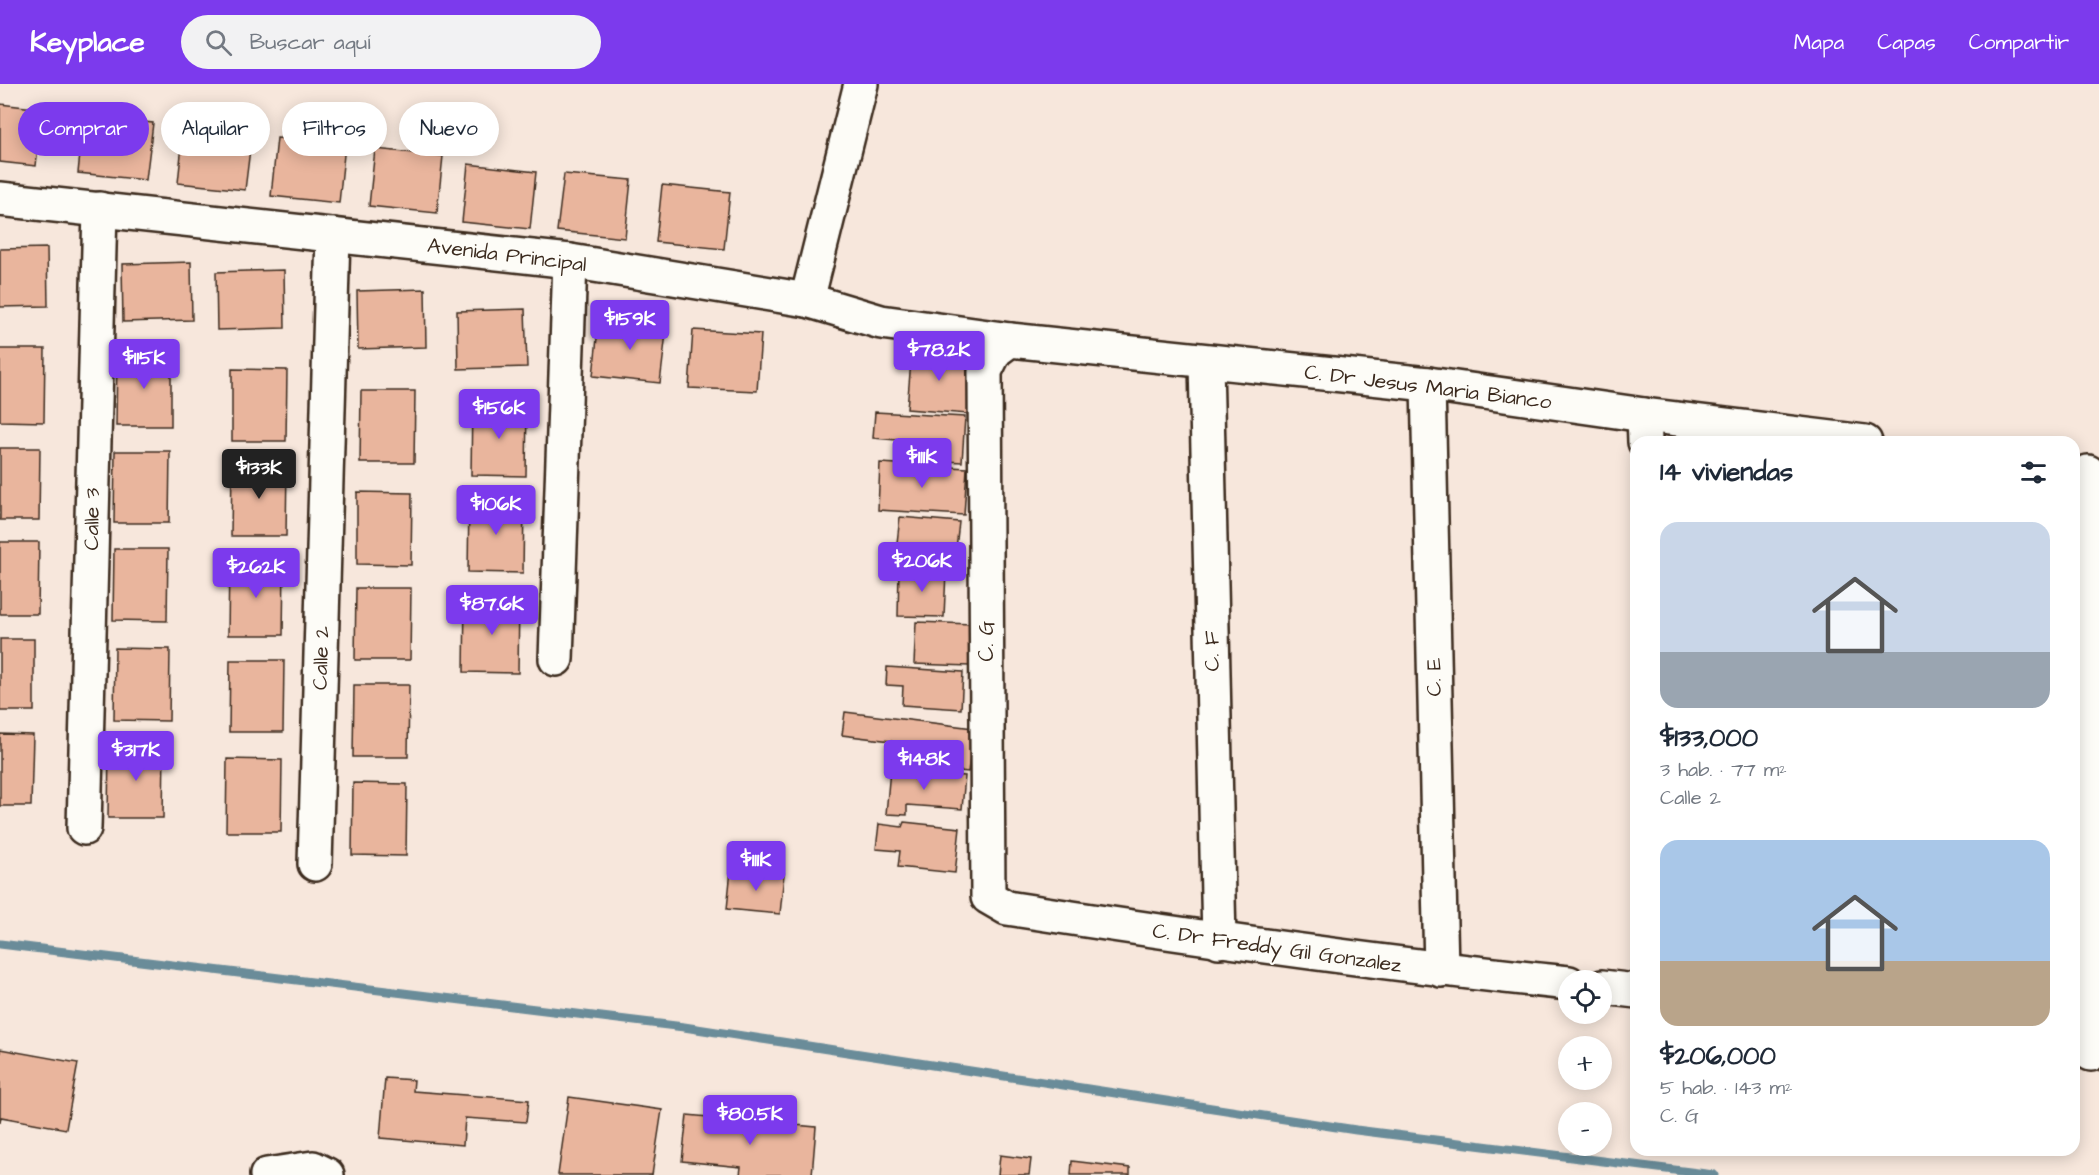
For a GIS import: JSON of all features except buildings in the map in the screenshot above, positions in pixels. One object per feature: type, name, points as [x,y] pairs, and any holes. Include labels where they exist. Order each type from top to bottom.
[{"type":"street","points":[[807,300],[861,84]]},
{"type":"street","name":"Avenida Principal","points":[[0,199],[570,261],[807,300],[882,322],[1002,345]]},
{"type":"street","name":"Calle 3","points":[[84,828],[100,209]]},
{"type":"street","name":"Calle 2","points":[[315,864],[333,235]]},
{"type":"street","points":[[556,659],[570,261]]},
{"type":"street","name":"C. Dr Jesus Maria Bianco","points":[[1002,345],[1428,384],[1644,429],[1763,436]]},
{"type":"street","name":"C. G","points":[[988,897],[985,370],[1002,345]]},
{"type":"street","name":"C. F","points":[[1206,362],[1219,941]]},
{"type":"street","name":"C. E","points":[[1428,384],[1441,970]]},
{"type":"street","points":[[2087,471],[2088,1053]]},
{"type":"street","name":"C. Dr Freddy Gil Gonzalez","points":[[988,897],[1007,908],[1219,941],[1441,970],[1558,982]]},
{"type":"street","points":[[1612,988],[1630,990]]},
{"type":"street","points":[[267,1175],[313,1168],[327,1175]]},
{"type":"waterway","points":[[0,944],[684,1027],[1356,1130],[1714,1175]]}]
